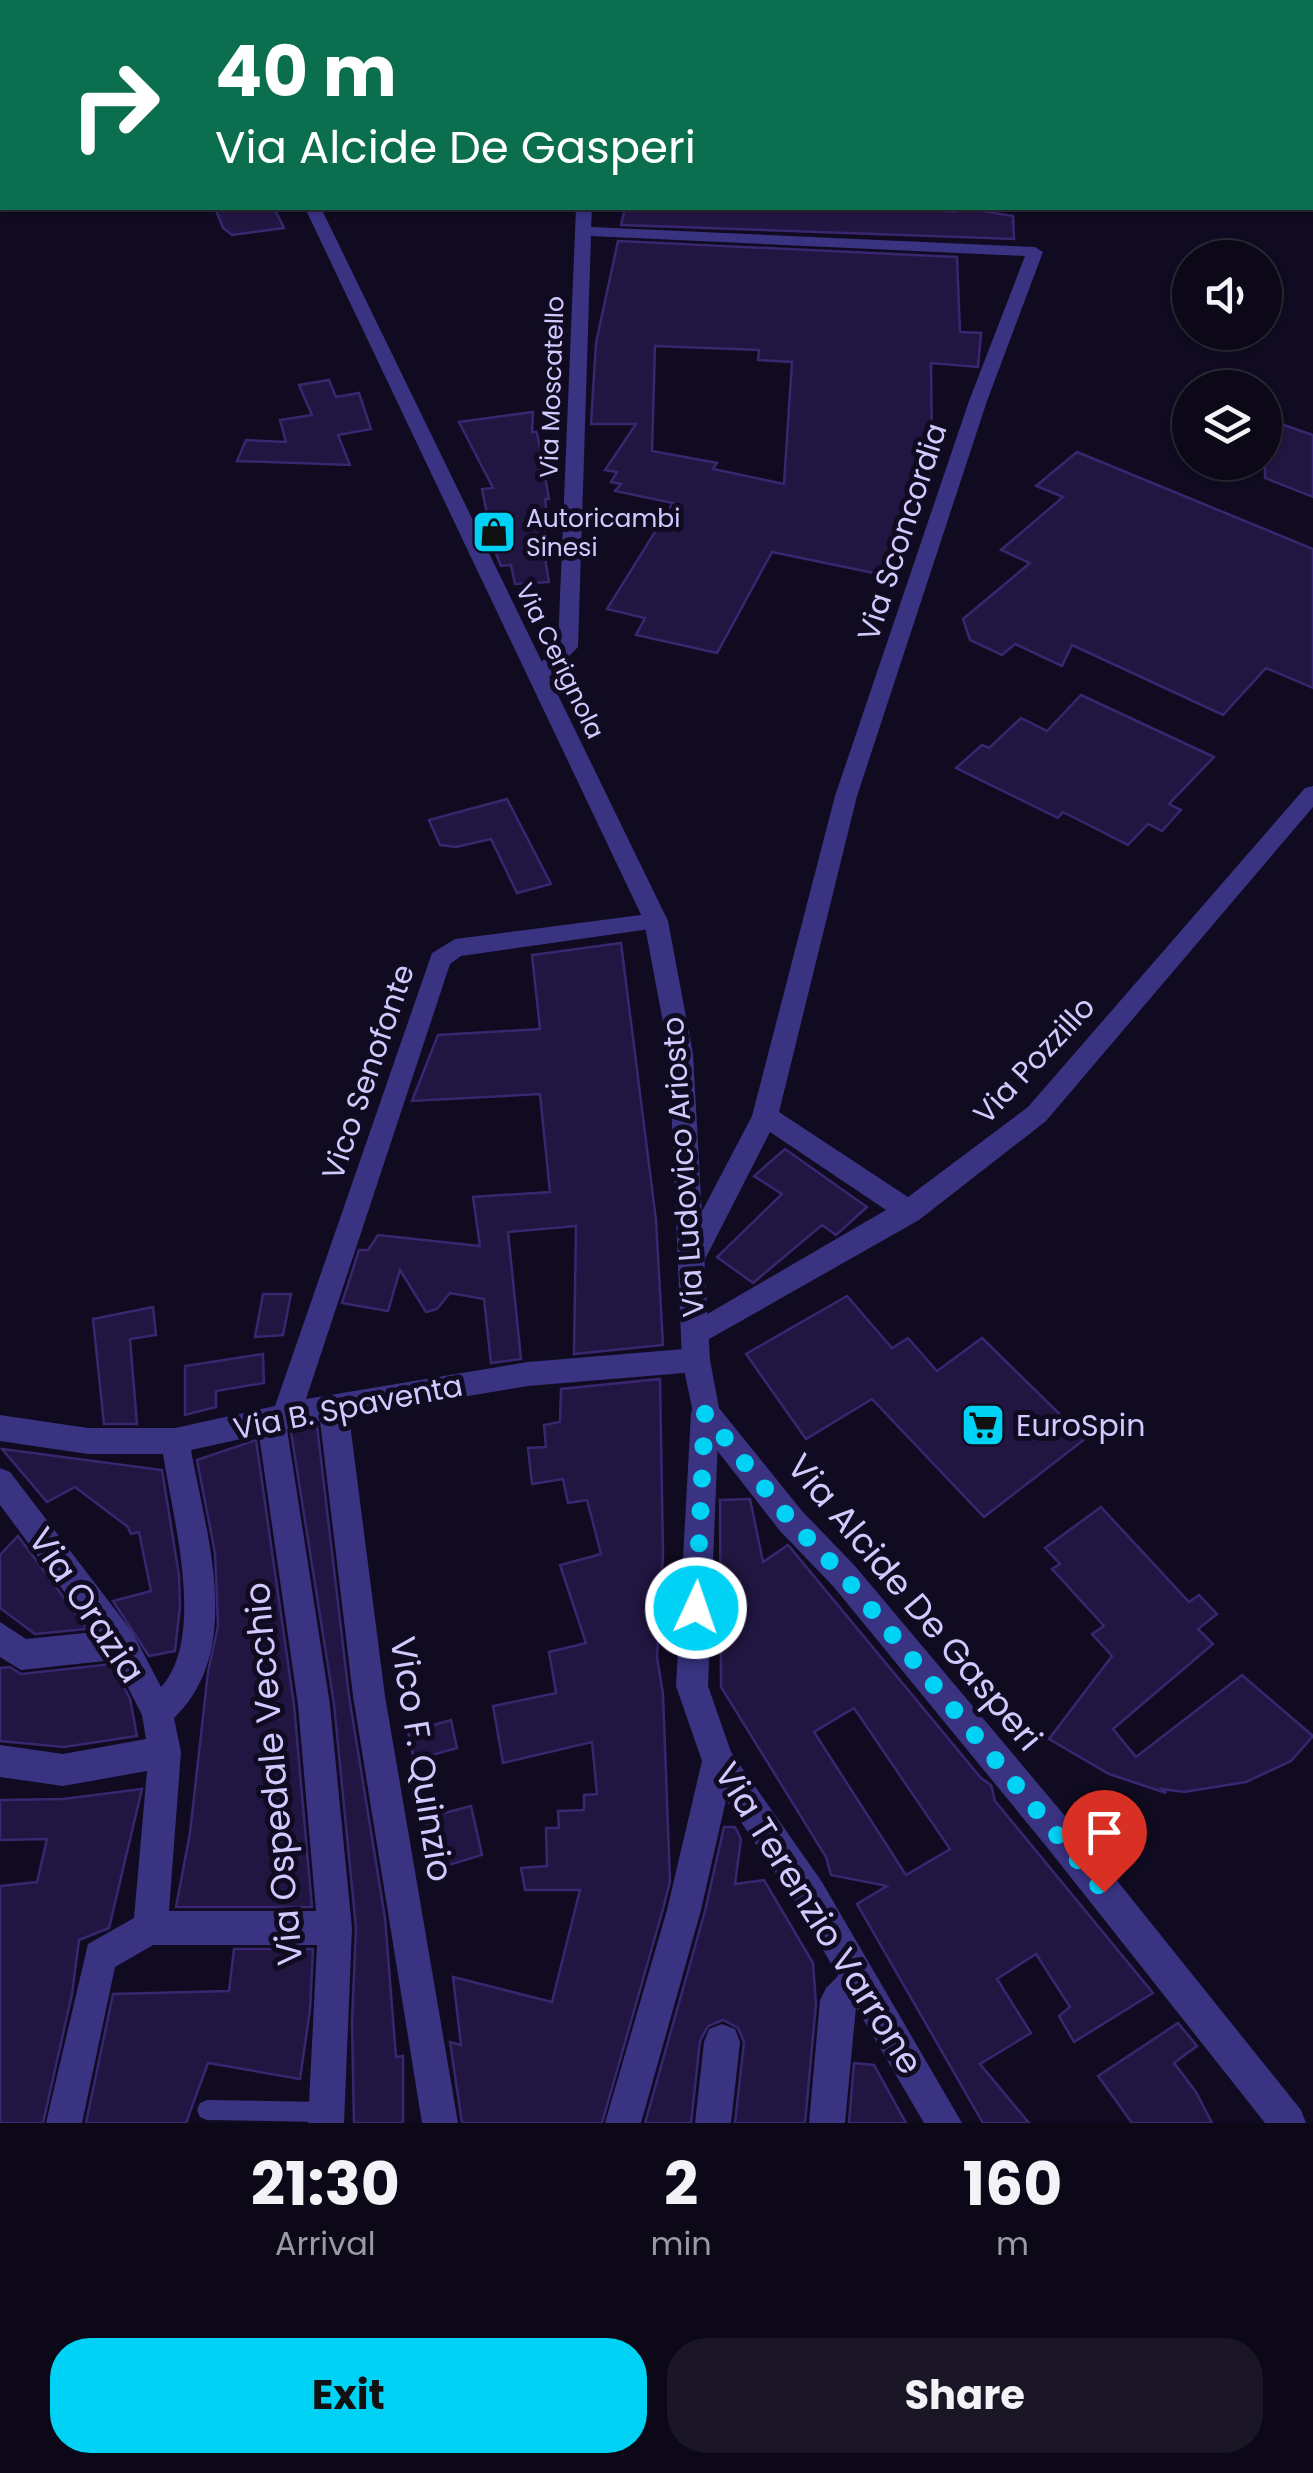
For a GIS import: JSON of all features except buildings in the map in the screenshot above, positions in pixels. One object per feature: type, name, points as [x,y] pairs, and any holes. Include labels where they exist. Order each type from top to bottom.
[{"type":"street","name":"Via Cerignola","points":[[314,210],[656,921]]},
{"type":"street","name":"Via Moscatello","points":[[539,674],[568,647],[584,210]]},
{"type":"street","name":"Via Sconcordia","points":[[582,231],[1035,252],[978,401],[846,796],[765,1116],[690,1261]]},
{"type":"street","name":"Via Pozzillo","points":[[696,1348],[910,1212],[986,1158],[1037,1114],[1313,793]]},
{"type":"street","name":"Via Ludovico Ariosto","points":[[656,921],[681,1054],[690,1261],[705,1413]]},
{"type":"street","name":"Vico Senofonte","points":[[279,1417],[440,959],[455,948],[656,921]]},
{"type":"street","points":[[765,1116],[910,1212]]},
{"type":"street","name":"Via B. Spaventa","points":[[0,1428],[88,1440],[174,1441],[333,1406],[696,1348]]},
{"type":"street","name":"Vico F. Quinzio","points":[[333,1406],[369,1696],[440,2123]]},
{"type":"street","name":"Via Terenzio Varrone","points":[[705,1413],[692,1686],[718,1760],[810,1894],[944,2123]]},
{"type":"street","name":"Via Alcide De Gasperi","points":[[705,1413],[791,1521],[844,1576],[1058,1834],[1288,2123]]},
{"type":"street","name":"Via Ospedale Vecchio","points":[[279,1417],[314,1705],[335,1928],[326,2118]]},
{"type":"street","points":[[157,1712],[182,1689],[198,1647],[195,1566],[174,1441]]},
{"type":"street","name":"Via Orazia","points":[[0,1480],[122,1644],[157,1712],[165,1752],[150,1928]]},
{"type":"street","points":[[0,1637],[21,1656],[122,1644]]},
{"type":"street","points":[[0,1761],[63,1770],[165,1752]]},
{"type":"street","points":[[623,2123],[684,1910],[718,1760]]},
{"type":"street","points":[[64,2123],[100,1956],[150,1928],[335,1928]]},
{"type":"street","points":[[827,2123],[838,2000],[860,1979]]},
{"type":"street","points":[[713,2123],[722,2042]]},
{"type":"lane","points":[[207,2110],[326,2118]]},
{"type":"place","name":"Autoricambi Sinesi","points":[[494,532]]},
{"type":"place","name":"EuroSpin","points":[[983,1425]]},
{"type":"route","points":[[696,1608],[705,1413],[791,1521],[844,1576],[1104,1892]]}]
